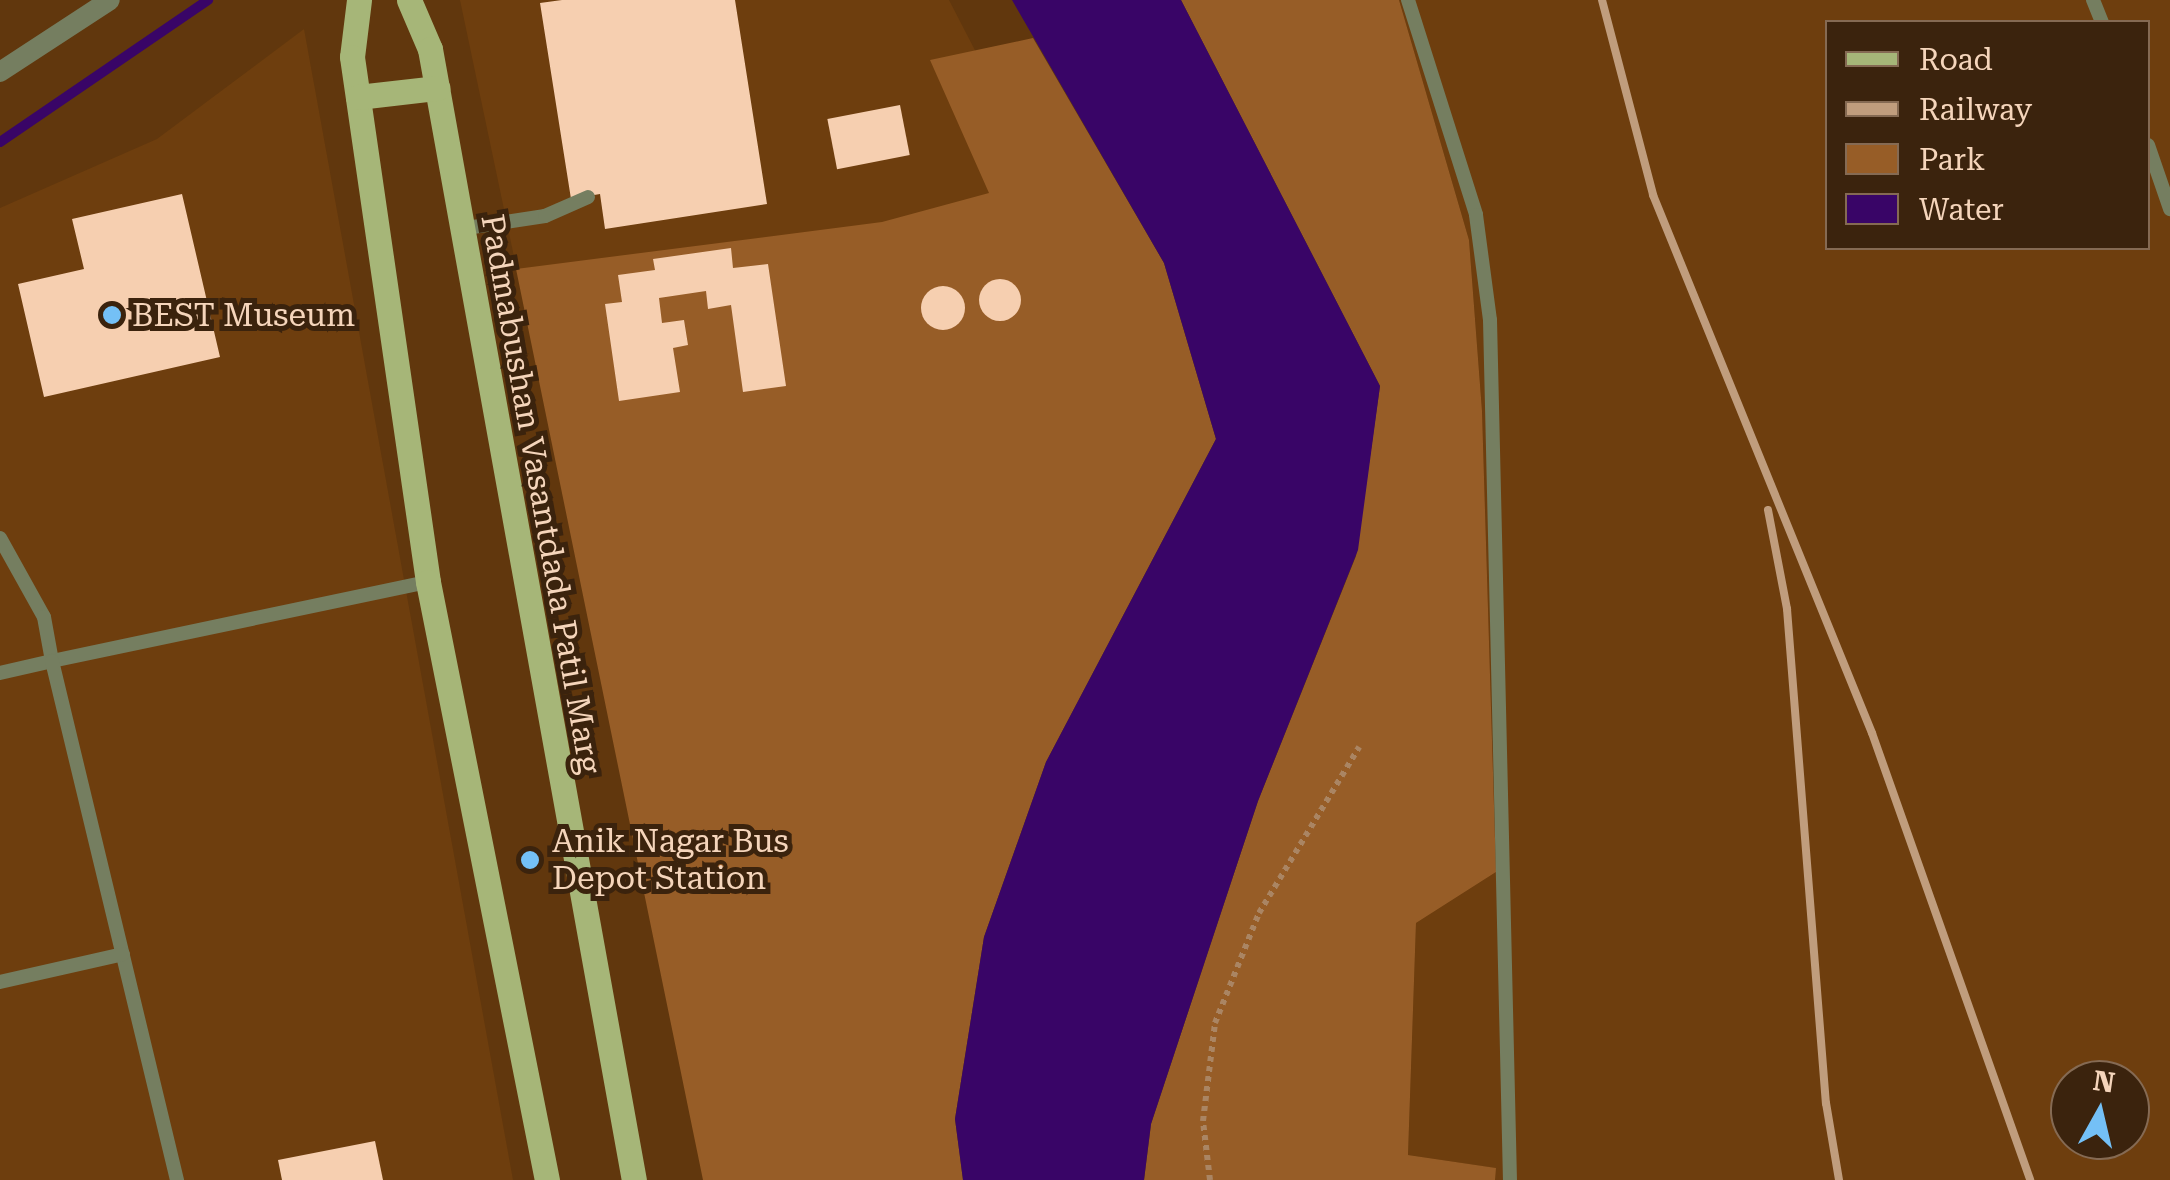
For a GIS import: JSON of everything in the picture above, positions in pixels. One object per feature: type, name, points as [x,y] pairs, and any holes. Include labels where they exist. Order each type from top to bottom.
[{"type":"main road","points":[[359,0],[352,58],[428,582],[548,1180]]},
{"type":"main road","name":"Padmabushan Vasantdada Patil Marg","points":[[409,0],[430,49],[634,1180]]},
{"type":"main road","points":[[358,96],[437,88]]},
{"type":"street","points":[[0,72],[110,0]]},
{"type":"lane","points":[[1408,0],[1476,215],[1490,320],[1510,966],[1510,1180]]},
{"type":"lane","points":[[2150,151],[2170,209]]},
{"type":"lane","points":[[460,229],[545,216],[588,197]]},
{"type":"lane","points":[[0,538],[44,616],[177,1180]]},
{"type":"lane","points":[[0,672],[428,582]]},
{"type":"lane","points":[[0,982],[123,954]]},
{"type":"path","points":[[1210,1180],[1202,1121],[1215,1023],[1258,914],[1359,747]]},
{"type":"shaded area","points":[[460,0],[949,0],[1166,420],[590,618]]},
{"type":"shaded area","points":[[1399,0],[2170,0],[2170,1180],[1495,1180],[1495,1168],[1408,1155],[1416,923],[1496,872],[1482,411],[1469,240]]},
{"type":"shaded area","points":[[304,29],[513,1180],[0,1180],[0,208],[157,139]]},
{"type":"green space","points":[[1181,0],[1399,0],[1469,240],[1482,411],[1496,872],[1416,923],[1408,1155],[1496,1168],[1495,1180],[1144,1180],[1151,1124],[1258,801],[1356,556],[1380,386]]},
{"type":"green space","points":[[1033,38],[1164,263],[1216,439],[1046,762],[984,937],[955,1119],[963,1180],[703,1180],[516,269],[882,222],[989,193],[930,60]]},
{"type":"water","points":[[1012,0],[1181,0],[1380,386],[1358,550],[1258,801],[1151,1124],[1144,1180],[963,1180],[955,1119],[984,937],[1046,762],[1216,439],[1164,263]]},
{"type":"building","points":[[735,0],[767,204],[605,229],[600,194],[571,199],[540,3]]},
{"type":"building","points":[[900,105],[910,155],[837,169],[827,119]]},
{"type":"building","points":[[182,194],[220,357],[44,397],[18,284],[84,269],[72,219]]},
{"type":"building","points":[[731,248],[733,268],[768,264],[786,386],[743,392],[731,305],[708,309],[706,291],[659,298],[662,323],[684,320],[688,345],[673,348],[680,392],[619,401],[605,304],[622,302],[618,275],[655,270],[653,259]]},
{"type":"building","points":[[1000,279],[1015,285],[1021,300],[1015,315],[1000,321],[985,315],[979,300],[985,285]]},
{"type":"building","points":[[943,286],[959,292],[965,308],[959,324],[943,330],[927,324],[921,308],[927,292]]},
{"type":"building","points":[[375,1141],[383,1180],[282,1180],[278,1160]]},
{"type":"waterway","points":[[0,142],[208,0]]},
{"type":"railway","points":[[1602,0],[1653,195],[1872,733],[2030,1180]]},
{"type":"railway","points":[[1768,510],[1787,609],[1826,1103],[1839,1180]]},
{"type":"place","name":"BEST Museum","points":[[112,315]]},
{"type":"place","name":"Anik Nagar Bus Depot Station","points":[[530,860]]}]
